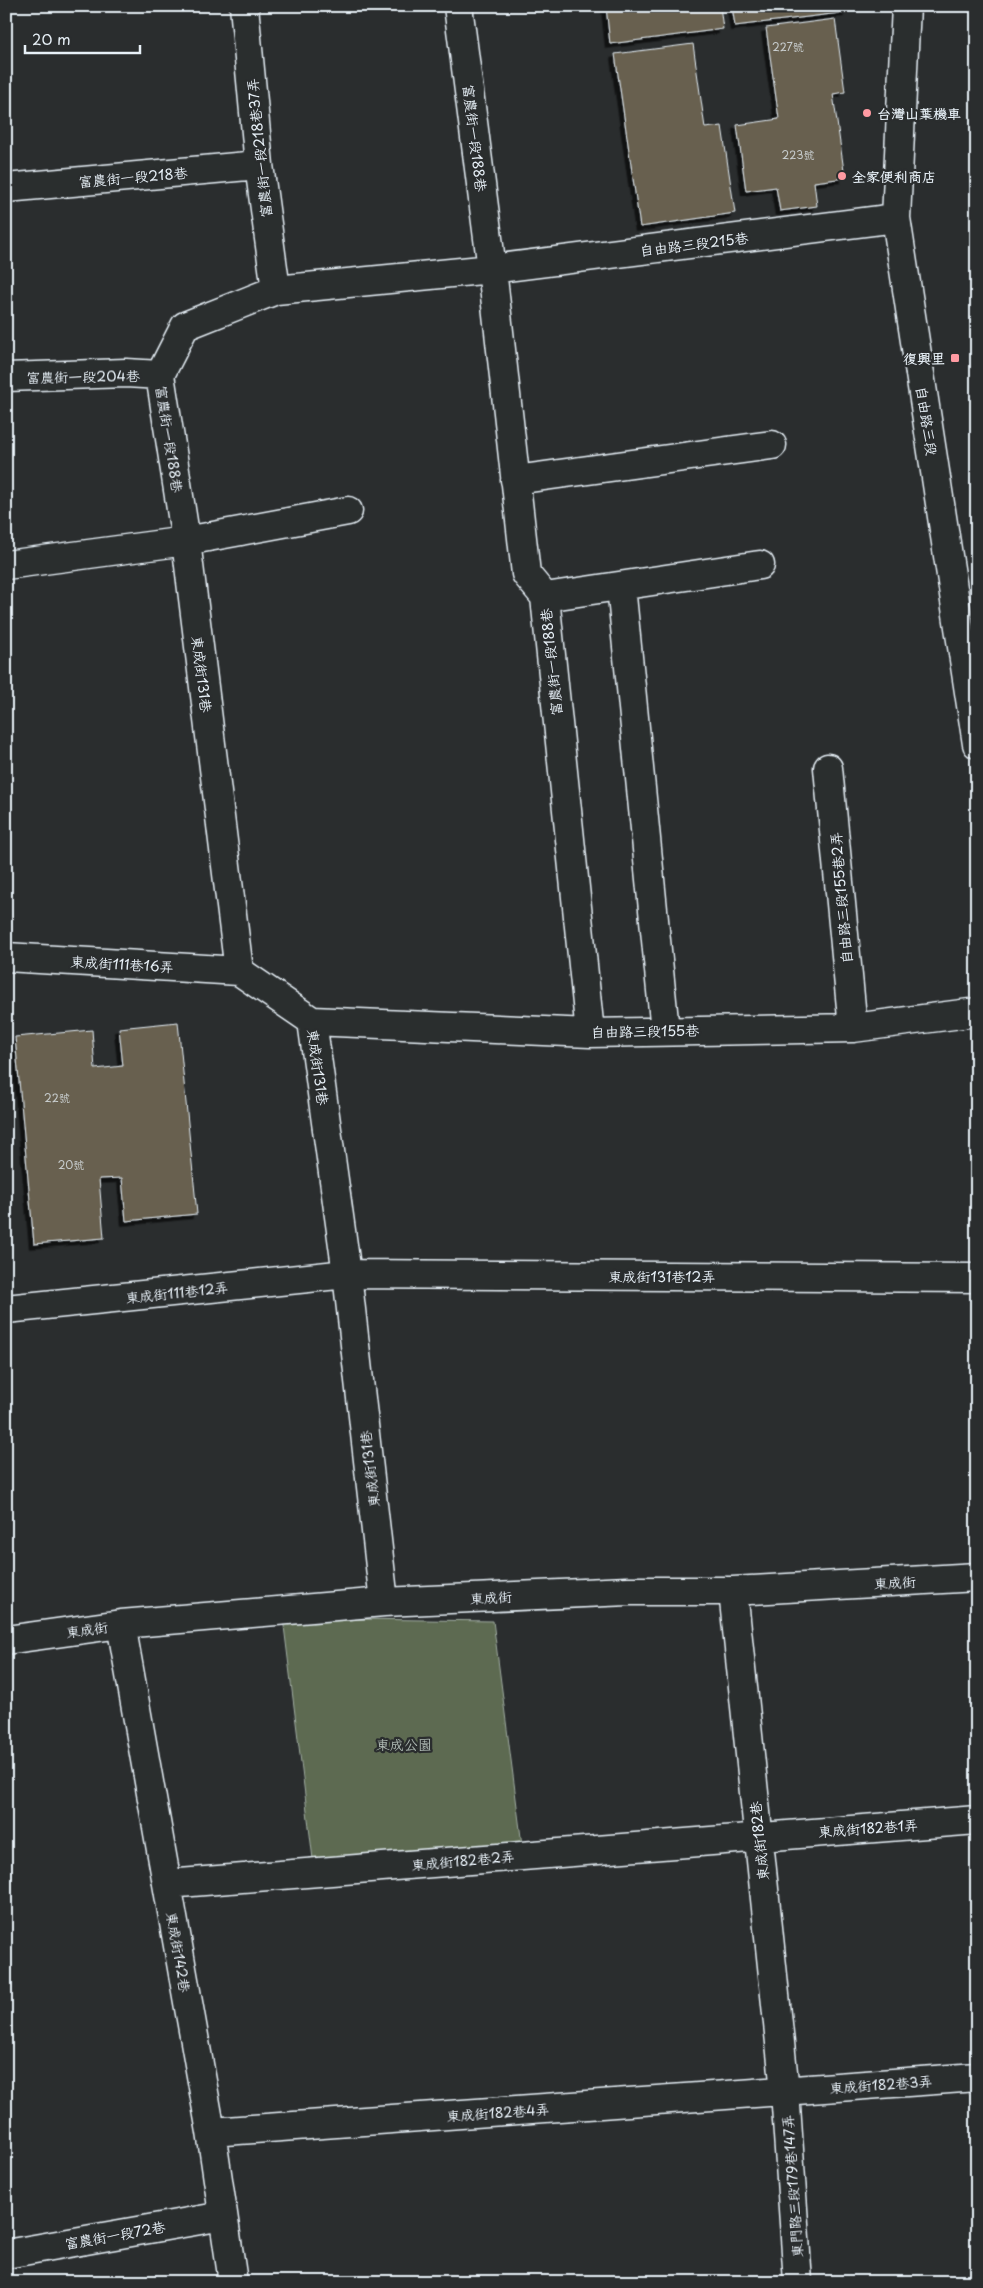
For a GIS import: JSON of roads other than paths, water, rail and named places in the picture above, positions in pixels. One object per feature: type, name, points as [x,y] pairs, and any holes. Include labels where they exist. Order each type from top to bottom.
[{"type":"street","name":"富農街一段218巷37弄","points":[[244,6],[259,165],[276,290]]},
{"type":"street","name":"富農街一段188巷","points":[[458,6],[492,269],[526,574],[544,597],[590,1033]]},
{"type":"street","name":"自由路三段","points":[[906,6],[896,218],[977,744]]},
{"type":"street","name":"富農街一段218巷","points":[[6,188],[259,165]]},
{"type":"street","name":"自由路三段215巷","points":[[492,269],[896,218]]},
{"type":"street","name":"富農街一段188巷","points":[[186,541],[160,375],[185,326],[276,290],[492,269]]},
{"type":"street","name":"富農街一段204巷","points":[[6,378],[126,374],[160,375]]},
{"type":"street","points":[[515,480],[772,445]]},
{"type":"street","points":[[6,565],[186,541],[348,511]]},
{"type":"street","name":"東成街131巷","points":[[186,541],[238,971],[312,1020],[347,1274],[384,1602]]},
{"type":"street","points":[[544,597],[760,565]]},
{"type":"street","points":[[621,586],[665,1031]]},
{"type":"street","name":"自由路三段155巷2弄","points":[[828,768],[853,1028]]},
{"type":"street","name":"東成街111巷16弄","points":[[6,957],[238,971]]},
{"type":"street","name":"自由路三段155巷","points":[[312,1020],[590,1033],[853,1028],[977,1012]]},
{"type":"street","name":"東成街131巷12弄","points":[[347,1274],[977,1278]]},
{"type":"street","name":"東成街111巷12弄","points":[[6,1309],[347,1274]]},
{"type":"street","name":"東成街","points":[[6,1640],[121,1624],[384,1602],[628,1591],[734,1591],[977,1577]]},
{"type":"street","name":"東成街182巷","points":[[734,1591],[785,2091]]},
{"type":"street","name":"東成街142巷","points":[[121,1624],[211,2132],[233,2282]]},
{"type":"street","name":"東成街182巷1弄","points":[[759,1837],[977,1820]]},
{"type":"street","name":"東成街182巷2弄","points":[[167,1884],[759,1837]]},
{"type":"street","name":"東成街182巷3弄","points":[[785,2091],[977,2077]]},
{"type":"street","name":"東成街182巷4弄","points":[[211,2132],[785,2091]]},
{"type":"street","name":"東門路三段179巷147弄","points":[[785,2091],[798,2282]]},
{"type":"street","name":"富農街一段72巷","points":[[6,2254],[223,2216]]},
{"type":"place","name":"台灣山葉機車","points":[[867,113]]},
{"type":"place","name":"全家便利商店","points":[[842,176]]},
{"type":"place","name":"復興里","points":[[955,358]]},
{"type":"park label","name":"東成公園","points":[[404,1744]]}]
